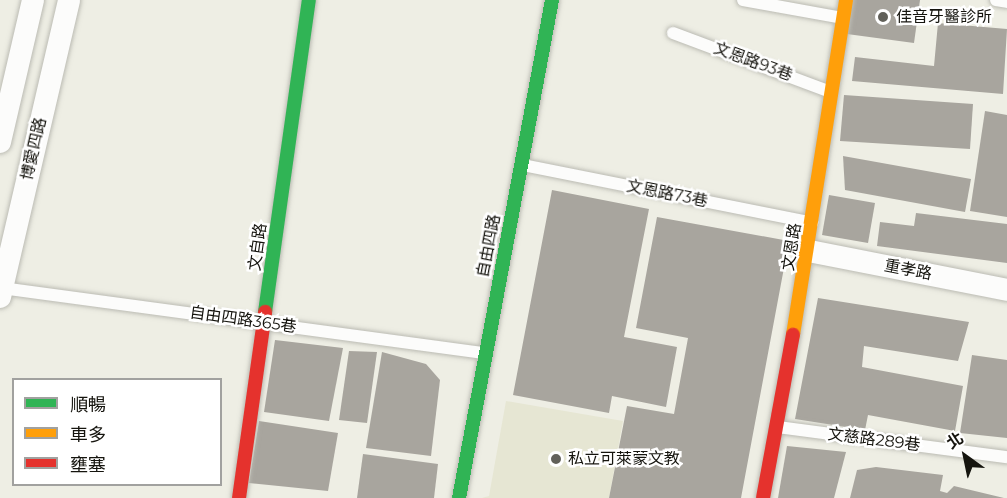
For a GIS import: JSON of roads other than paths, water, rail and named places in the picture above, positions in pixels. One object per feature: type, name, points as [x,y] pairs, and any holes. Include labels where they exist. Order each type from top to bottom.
[{"type":"street","points":[[0,142],[33,0]]},
{"type":"street","name":"博愛四路","points":[[1,292],[69,0]]},
{"type":"street","name":"文自路","points":[[239,498],[309,0]]},
{"type":"street","name":"自由四路","points":[[459,498],[484,353],[552,0]]},
{"type":"street","name":"文恩路","points":[[764,498],[809,251],[846,0]]},
{"type":"street","name":"重孝路","points":[[809,251],[1007,290]]},
{"type":"lane","points":[[743,0],[844,19]]},
{"type":"lane","points":[[996,0],[1007,2]]},
{"type":"lane","name":"文恩路93巷","points":[[673,33],[832,92]]},
{"type":"lane","name":"文恩路73巷","points":[[522,165],[813,223]]},
{"type":"lane","name":"自由四路365巷","points":[[1,292],[264,322],[484,353]]},
{"type":"lane","name":"文慈路289巷","points":[[777,427],[1007,457]]},
{"type":"place","name":"佳音牙醫診所","points":[[883,17]]},
{"type":"place","name":"私立可萊蒙文教","points":[[556,459]]}]
